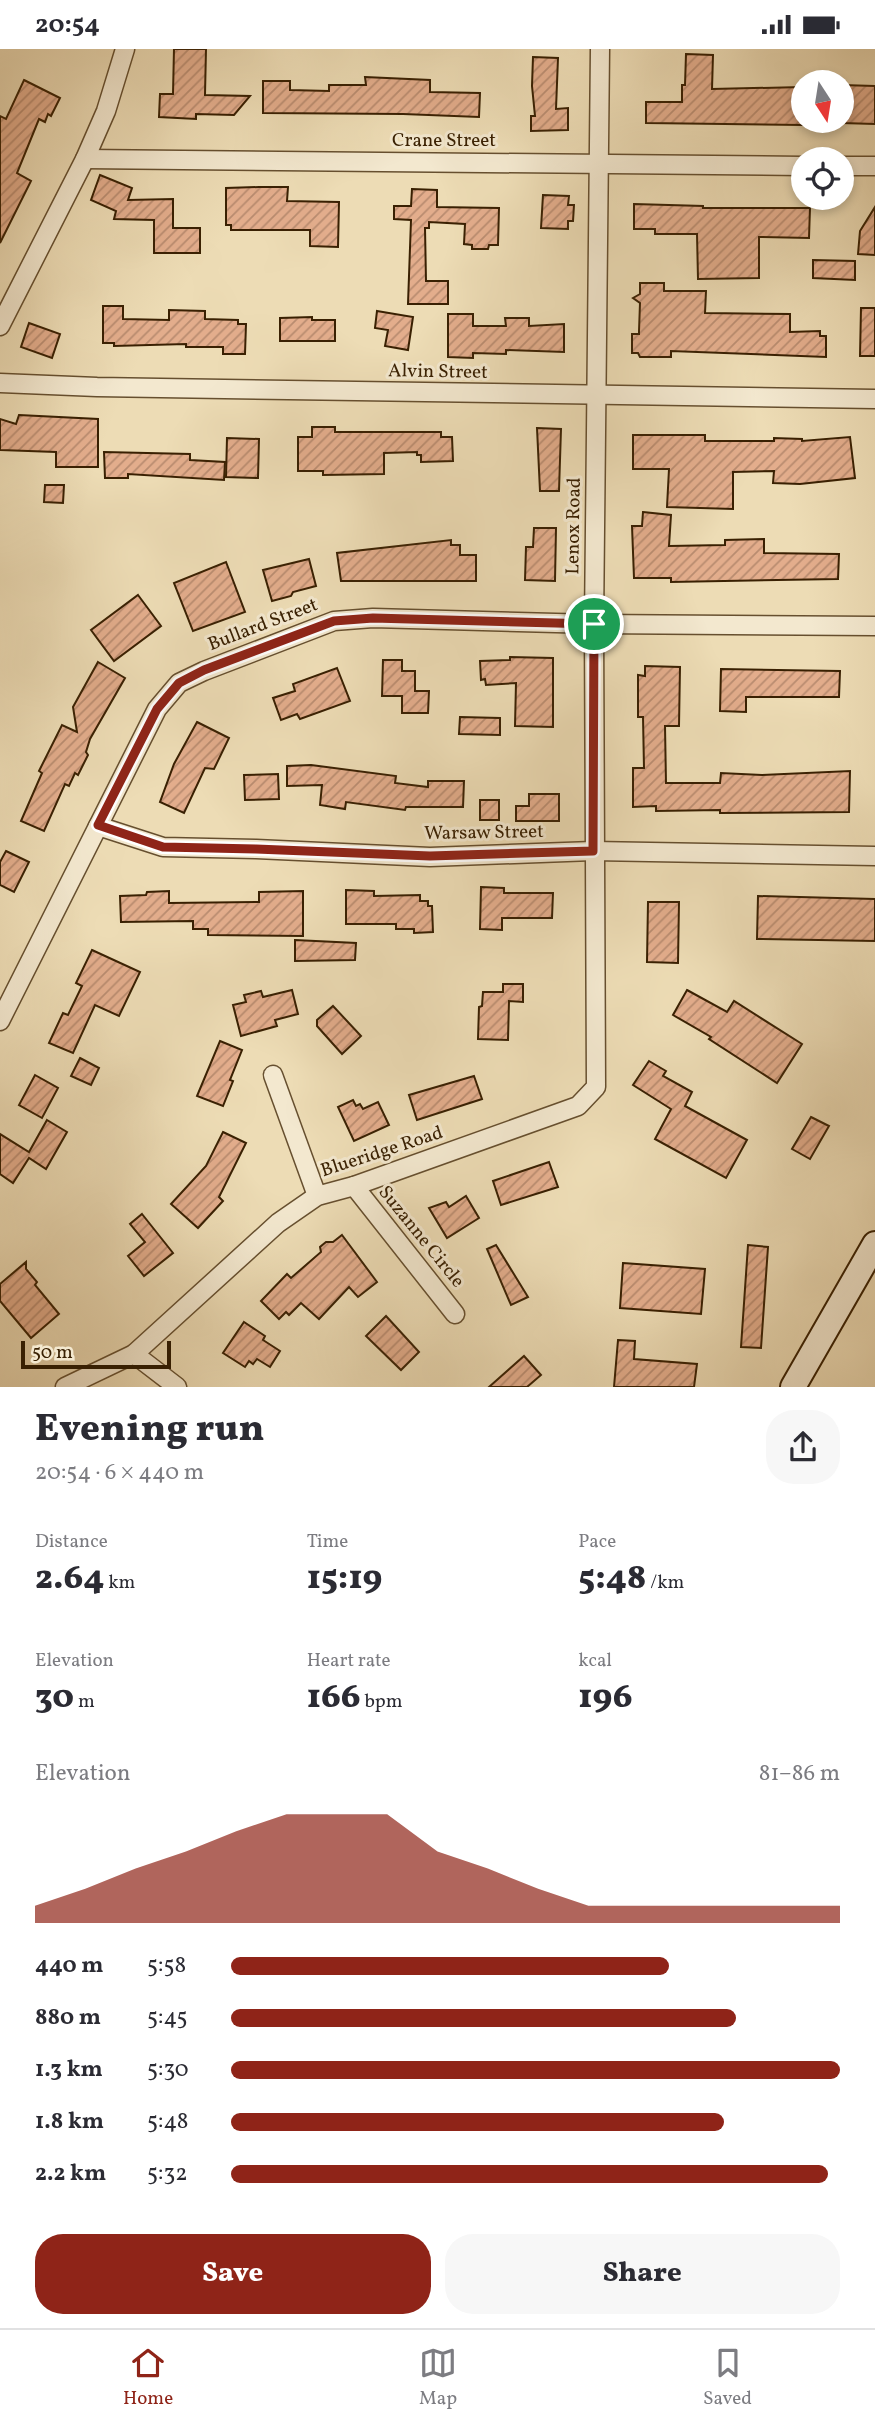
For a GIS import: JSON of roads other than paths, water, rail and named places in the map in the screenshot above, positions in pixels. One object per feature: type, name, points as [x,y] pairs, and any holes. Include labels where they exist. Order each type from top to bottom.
[{"type":"street","points":[[0,326],[85,159],[106,111],[125,49]]},
{"type":"street","name":"Lenox Road","points":[[596,1087],[593,851],[600,49]]},
{"type":"street","name":"Crane Street","points":[[85,159],[791,166]]},
{"type":"street","points":[[854,166],[875,166]]},
{"type":"street","name":"Alvin Street","points":[[0,383],[97,387],[875,399]]},
{"type":"street","name":"Bullard Street","points":[[0,1021],[157,709],[179,683],[204,670],[334,621],[373,618],[594,624],[875,625]]},
{"type":"street","name":"Warsaw Street","points":[[98,825],[163,847],[430,856],[593,851],[875,856]]},
{"type":"street","points":[[273,1075],[317,1196]]},
{"type":"street","name":"Blueridge Road","points":[[65,1387],[134,1354],[278,1223],[317,1196],[354,1186],[578,1106],[596,1087]]},
{"type":"street","name":"Suzanne Circle","points":[[354,1186],[455,1314]]},
{"type":"street","points":[[793,1387],[875,1244]]},
{"type":"street","points":[[134,1354],[177,1387]]}]
